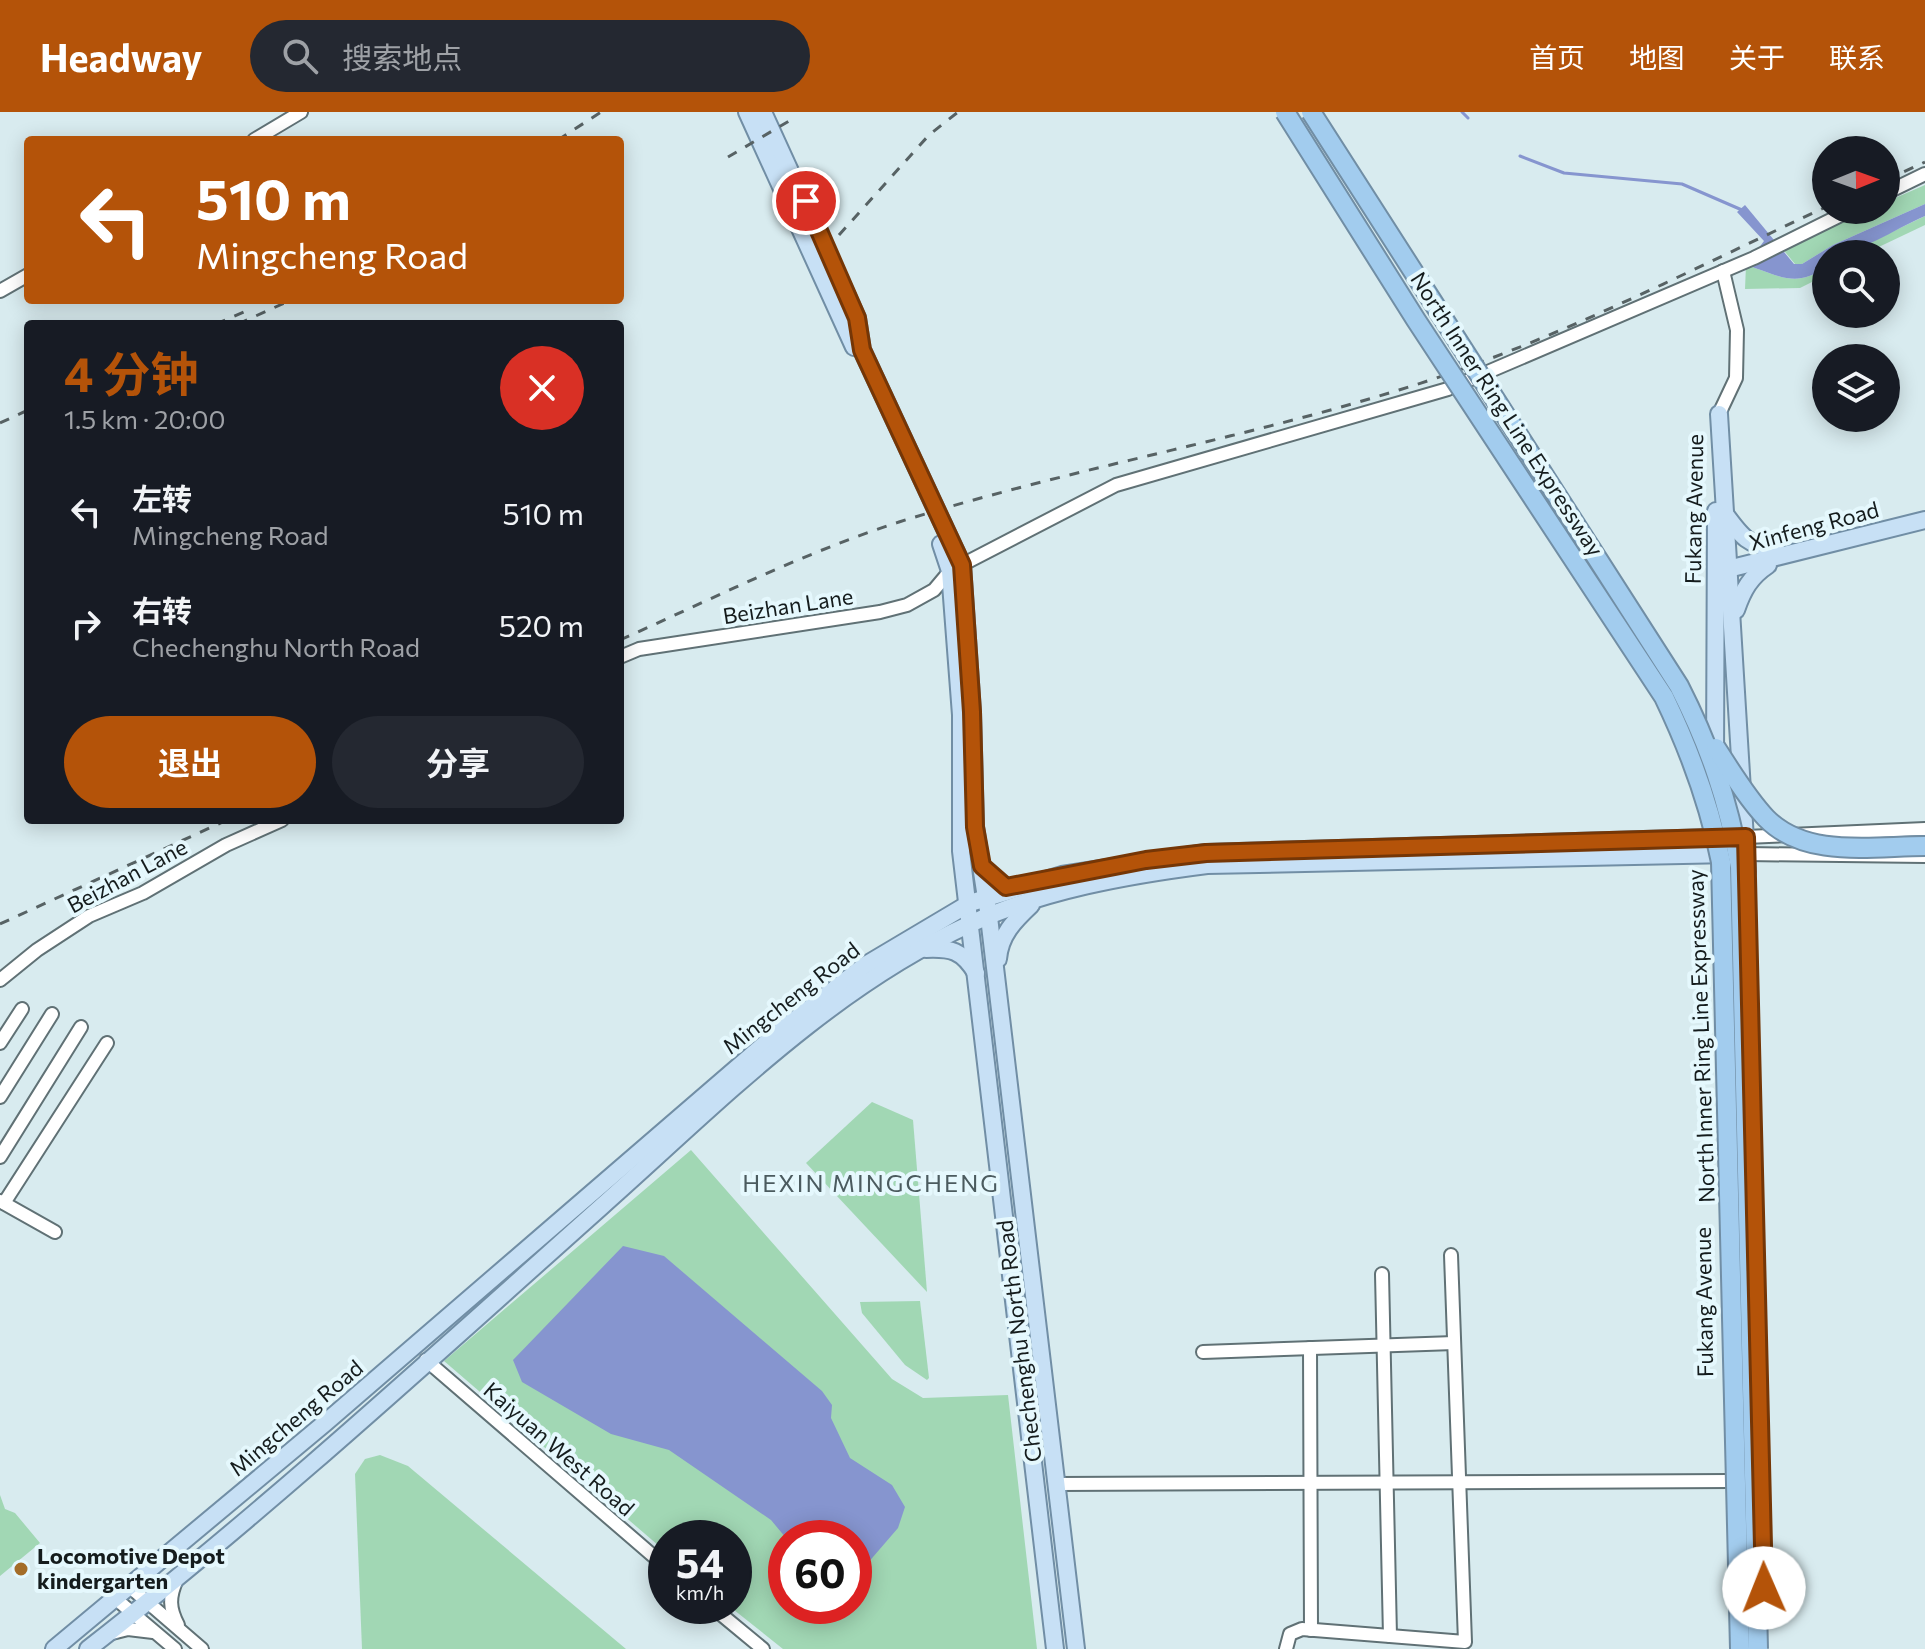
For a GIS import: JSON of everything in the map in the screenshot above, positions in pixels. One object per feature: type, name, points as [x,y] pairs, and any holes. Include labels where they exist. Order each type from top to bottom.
[{"type":"highway","name":"North Inner Ring Line Expressway","points":[[1285,112],[1424,333],[1664,697],[1691,752],[1711,810],[1721,862],[1747,1535],[1758,1649]]},
{"type":"highway","name":"North Inner Ring Line Expressway","points":[[1311,112],[1679,686],[1713,759],[1730,814],[1740,867],[1747,1535],[1740,1649]]},
{"type":"highway","points":[[1693,713],[1766,818],[1785,833],[1808,844],[1835,847],[1925,846]]},
{"type":"highway","points":[[1733,1649],[1747,1535]]},
{"type":"highway","points":[[1747,1535],[1767,1649]]},
{"type":"main road","name":"Chechenghu North Road","points":[[747,112],[956,568],[961,715],[961,851],[970,903],[1055,1649]]},
{"type":"main road","name":"Chechenghu North Road","points":[[763,112],[857,318],[862,350],[956,568],[972,712],[975,827],[987,897],[1076,1649]]},
{"type":"main road","name":"Fukang Avenue","points":[[1719,414],[1725,514],[1715,846],[1733,1649]]},
{"type":"main road","name":"Fukang Avenue","points":[[1719,414],[1722,566],[1733,619],[1746,845],[1767,1649]]},
{"type":"main road","name":"Xinfeng Road","points":[[1778,553],[1925,509]]},
{"type":"main road","points":[[1725,514],[1746,541],[1778,553]]},
{"type":"main road","name":"Xinfeng Road","points":[[1722,566],[1925,520]]},
{"type":"main road","points":[[1733,619],[1743,590],[1755,573],[1778,553]]},
{"type":"main road","points":[[945,917],[954,904],[957,886],[955,723],[961,715]]},
{"type":"main road","name":"Mingcheng Road","points":[[88,1649],[147,1603],[831,1007],[972,923],[1034,902],[1144,873],[1207,865],[1746,845]]},
{"type":"main road","name":"Mingcheng Road","points":[[54,1649],[775,1035],[864,966],[970,903],[1072,873],[1206,853],[1715,846]]},
{"type":"main road","points":[[982,866],[1006,887],[1024,886]]},
{"type":"main road","points":[[996,972],[999,947],[1011,925],[1034,902]]},
{"type":"main road","points":[[1717,934],[1724,922],[1730,919],[1744,923],[1748,934]]},
{"type":"main road","points":[[924,949],[943,948],[965,956],[978,977]]},
{"type":"street","points":[[261,136],[301,112]]},
{"type":"street","points":[[1900,186],[1925,174]]},
{"type":"street","name":"Beizhan Lane","points":[[624,655],[639,649],[880,612],[907,605],[934,590],[956,568],[1116,485],[1448,389],[1723,271],[1822,224]]},
{"type":"street","points":[[1719,414],[1736,378],[1737,330],[1723,271]]},
{"type":"street","points":[[0,291],[24,277]]},
{"type":"street","name":"Beizhan Lane","points":[[0,980],[37,950],[89,916],[143,893],[226,845],[273,824]]},
{"type":"street","points":[[1746,845],[1925,829]]},
{"type":"street","points":[[1746,845],[1925,856]]},
{"type":"street","points":[[0,1043],[22,1009]]},
{"type":"street","points":[[0,1097],[52,1014]]},
{"type":"street","points":[[0,1157],[81,1027]]},
{"type":"street","points":[[55,1232],[2,1202],[107,1043]]},
{"type":"street","points":[[1286,1649],[1290,1634],[1311,1630],[1465,1642],[1451,1255]]},
{"type":"street","points":[[1382,1274],[1390,1636]]},
{"type":"street","points":[[1203,1352],[1454,1343]]},
{"type":"street","points":[[1310,1348],[1311,1630]]},
{"type":"street","name":"Kaiyuan West Road","points":[[426,1360],[648,1551]]},
{"type":"street","points":[[1058,1484],[1730,1481]]},
{"type":"street","points":[[180,1574],[170,1603],[181,1632]]},
{"type":"street","points":[[130,1587],[202,1649]]},
{"type":"street","points":[[116,1599],[175,1649]]},
{"type":"street","points":[[732,1624],[760,1648]]},
{"type":"street","points":[[105,1635],[128,1629],[155,1632]]},
{"type":"green space","points":[[1925,185],[1925,204],[1900,215],[1900,196]]},
{"type":"green space","points":[[1925,216],[1925,225],[1893,240],[1875,240]]},
{"type":"green space","points":[[1834,224],[1880,224],[1844,240],[1812,240],[1812,258],[1802,264],[1795,264],[1781,247]]},
{"type":"green space","points":[[1746,265],[1787,278],[1812,275],[1812,282],[1800,288],[1745,289]]},
{"type":"green space","points":[[872,1102],[913,1120],[927,1292],[806,1163]]},
{"type":"green space","points":[[691,1150],[892,1379],[923,1398],[1008,1395],[1037,1649],[783,1649],[752,1624],[752,1520],[648,1520],[648,1537],[444,1361]]},
{"type":"green space","points":[[920,1301],[927,1380],[905,1365],[862,1313],[860,1302]]},
{"type":"green space","points":[[380,1455],[408,1466],[626,1649],[362,1649],[355,1474],[365,1459]]},
{"type":"green space","points":[[0,1495],[5,1509],[15,1513],[40,1543],[0,1576]]},
{"type":"water","points":[[1925,204],[1925,216],[1876,240],[1844,240],[1880,224],[1900,224],[1900,215]]},
{"type":"water","points":[[1745,205],[1794,264],[1802,264],[1812,258],[1812,275],[1796,279],[1746,265],[1764,241],[1737,212]]},
{"type":"water","points":[[623,1246],[664,1256],[822,1391],[832,1405],[831,1418],[850,1458],[892,1485],[905,1507],[898,1528],[872,1558],[872,1520],[771,1520],[669,1450],[611,1434],[522,1382],[513,1360]]},
{"type":"waterway","points":[[1462,112],[1468,118]]},
{"type":"waterway","points":[[1520,156],[1564,173],[1682,184],[1742,210]]},
{"type":"railway","points":[[564,136],[601,112]]},
{"type":"railway","points":[[839,235],[929,135],[958,112]]},
{"type":"railway","points":[[728,157],[789,121]]},
{"type":"railway","points":[[1900,174],[1925,162]]},
{"type":"railway","points":[[624,638],[793,562],[899,522],[961,503],[1337,408],[1454,372],[1616,306],[1812,214]]},
{"type":"railway","points":[[247,320],[282,304]]},
{"type":"railway","points":[[225,320],[246,311]]},
{"type":"railway","points":[[0,423],[24,412]]},
{"type":"railway","points":[[0,924],[218,824]]},
{"type":"place","name":"Locomotive Depot kindergarten","points":[[21,1569]]},
{"type":"district","name":"HEXIN MINGCHENG","points":[[871,1184]]},
{"type":"route","points":[[806,201],[857,318],[862,350],[945,536],[962,565],[972,712],[975,827],[982,866],[993,879],[1006,887],[1024,886],[1062,875],[1206,853],[1746,837],[1764,1588]]}]
